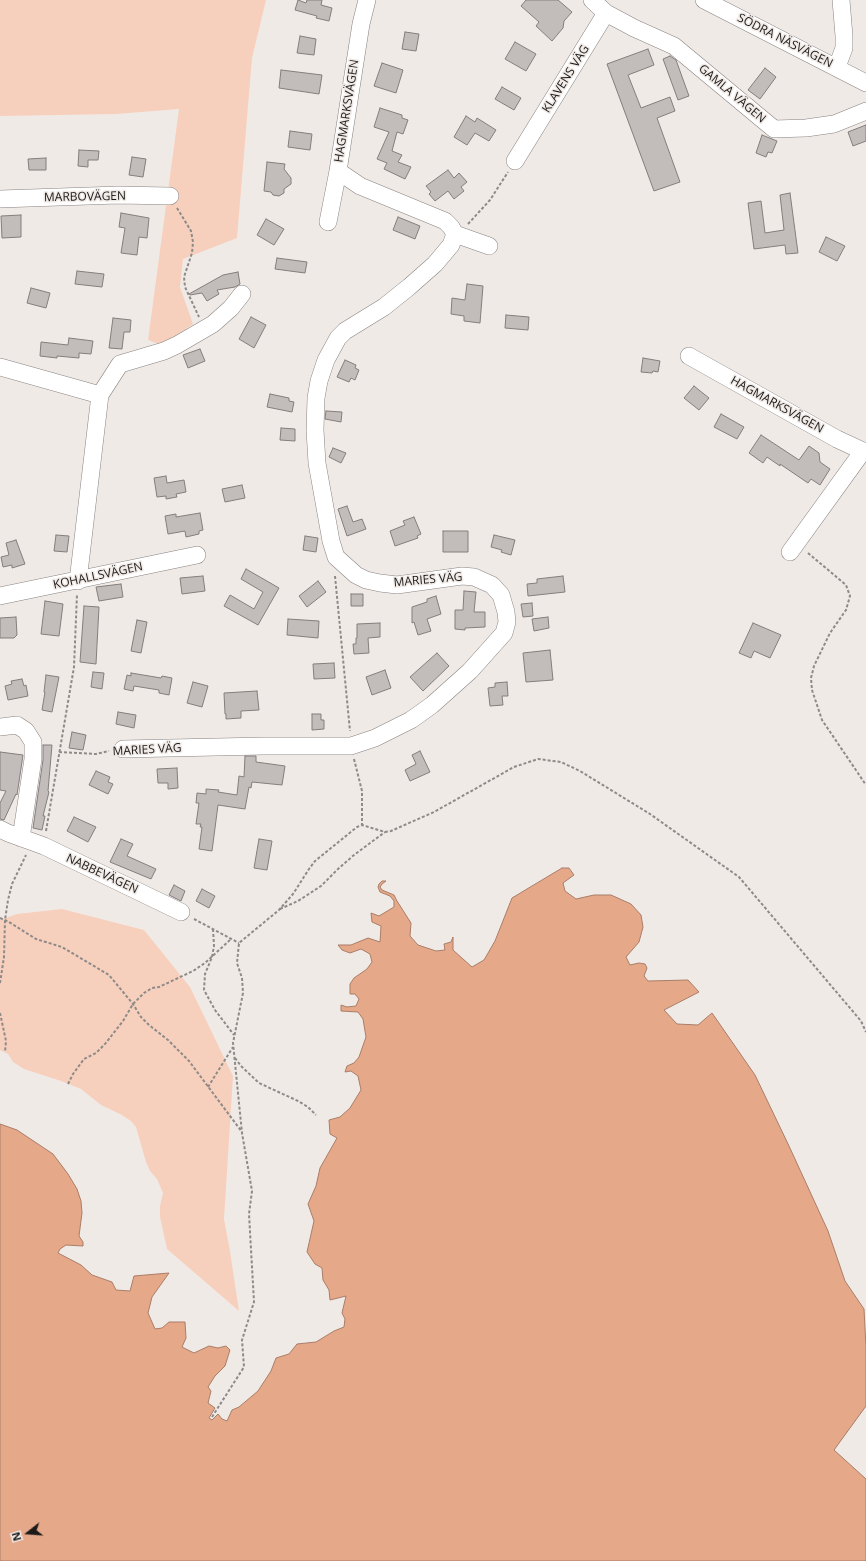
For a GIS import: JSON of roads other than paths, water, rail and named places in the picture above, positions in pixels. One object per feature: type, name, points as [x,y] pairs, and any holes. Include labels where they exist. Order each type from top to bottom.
[{"type":"street","name":"HAGMARKSVÄGEN","points":[[367,0],[361,24],[338,171],[360,186],[445,220],[455,234]]},
{"type":"street","points":[[592,0],[606,13]]},
{"type":"street","name":"SÖDRA NÄSVÄGEN","points":[[704,0],[866,83]]},
{"type":"street","points":[[837,67],[844,48],[841,0]]},
{"type":"street","name":"GAMLA VÄGEN","points":[[606,13],[634,28],[674,46],[774,129],[806,128],[834,124],[866,111]]},
{"type":"street","name":"KLAVENS VÄG","points":[[515,161],[606,13]]},
{"type":"street","points":[[328,222],[338,171]]},
{"type":"street","name":"MARBOVÄGEN","points":[[0,199],[118,195],[170,196]]},
{"type":"street","points":[[455,234],[488,246]]},
{"type":"street","name":"MARIES VÄG","points":[[123,749],[351,746],[375,738],[411,720],[432,705],[470,671],[504,633],[507,622],[506,612],[501,595],[492,585],[474,577],[446,578],[397,585],[380,583],[366,580],[356,575],[336,557],[331,541],[317,463],[315,430],[318,386],[326,360],[338,338],[346,331],[384,307],[435,264],[451,245],[455,234]]},
{"type":"street","points":[[78,581],[100,395],[120,364],[164,352],[221,318],[242,294]]},
{"type":"street","name":"HAGMARKSVÄGEN","points":[[689,356],[837,440],[864,452]]},
{"type":"street","points":[[0,367],[100,395]]},
{"type":"street","points":[[790,552],[864,452]]},
{"type":"street","name":"KOHALLSVÄGEN","points":[[0,596],[78,581],[197,555]]},
{"type":"street","points":[[0,727],[17,725],[26,731],[33,742],[33,842]]},
{"type":"street","name":"NABBEVÄGEN","points":[[0,829],[33,842],[181,912]]}]
